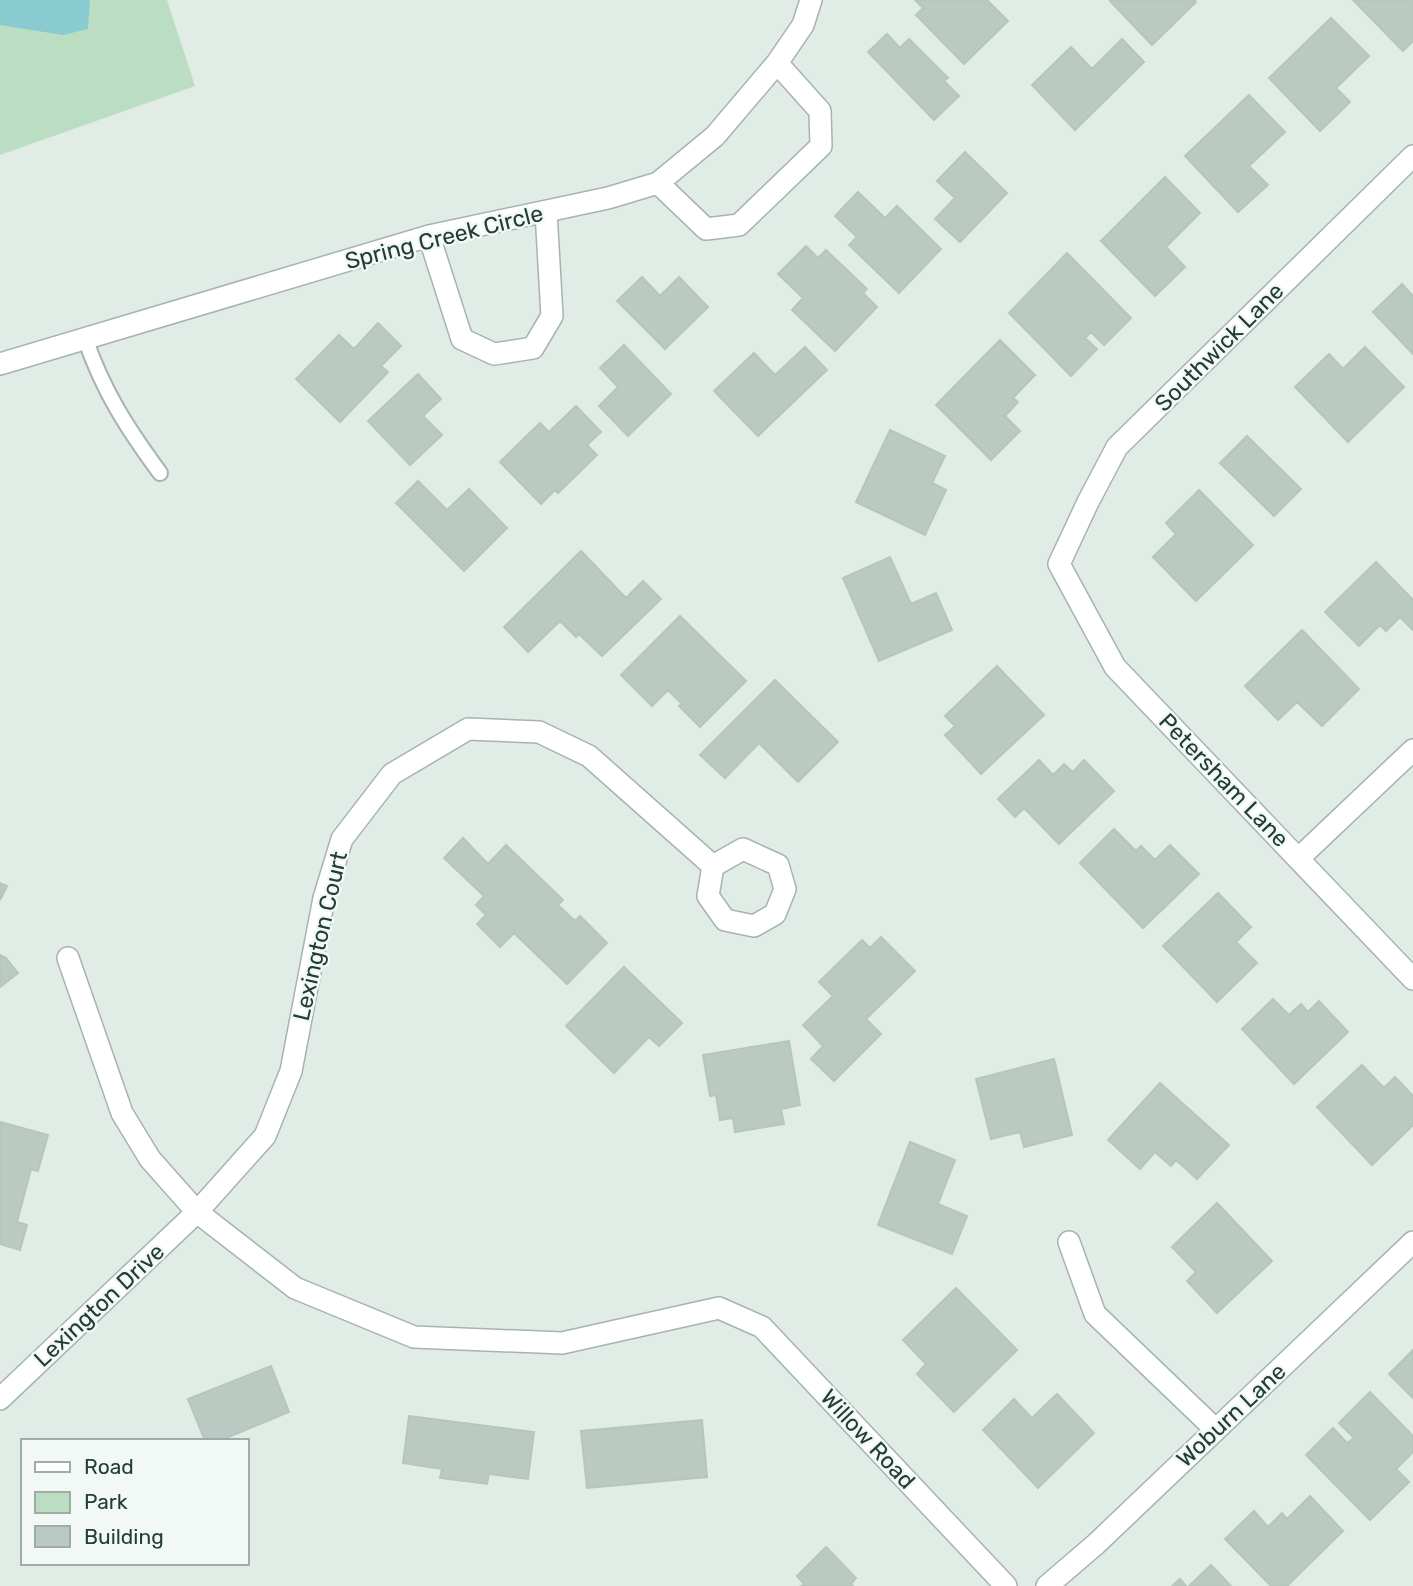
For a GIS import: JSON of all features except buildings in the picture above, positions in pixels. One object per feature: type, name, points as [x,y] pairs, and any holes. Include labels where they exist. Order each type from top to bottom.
[{"type":"street","name":"Spring Creek Circle","points":[[0,363],[429,236],[608,198],[658,183],[715,136],[777,63],[803,25],[811,0]]},
{"type":"street","points":[[658,183],[706,229],[738,225],[821,146],[820,111],[777,63]]},
{"type":"street","name":"Southwick Lane","points":[[1059,564],[1117,447],[1413,156]]},
{"type":"street","points":[[429,236],[462,339],[494,354],[533,348],[552,316],[546,212]]},
{"type":"street","name":"Petersham Lane","points":[[1059,564],[1115,667],[1413,979]]},
{"type":"street","name":"Lexington Court","points":[[197,1212],[265,1136],[291,1071],[324,898],[342,839],[392,774],[468,729],[539,732],[589,756],[713,866]]},
{"type":"street","points":[[1299,858],[1413,750]]},
{"type":"street","points":[[68,958],[122,1112],[150,1159],[197,1212]]},
{"type":"street","name":"Willow Road","points":[[197,1212],[295,1288],[414,1337],[562,1343],[719,1308],[762,1327],[1006,1586]]},
{"type":"street","name":"Lexington Drive","points":[[0,1399],[197,1212]]},
{"type":"street","points":[[1069,1242],[1095,1314],[1215,1429]]},
{"type":"street","name":"Woburn Lane","points":[[1047,1586],[1096,1544],[1413,1242]]},
{"type":"lane","points":[[85,338],[111,401],[125,426],[160,472]]},
{"type":"green space","points":[[0,0],[167,0],[195,86],[0,155]]},
{"type":"water","points":[[0,0],[90,0],[88,29],[63,35],[0,25]]}]
